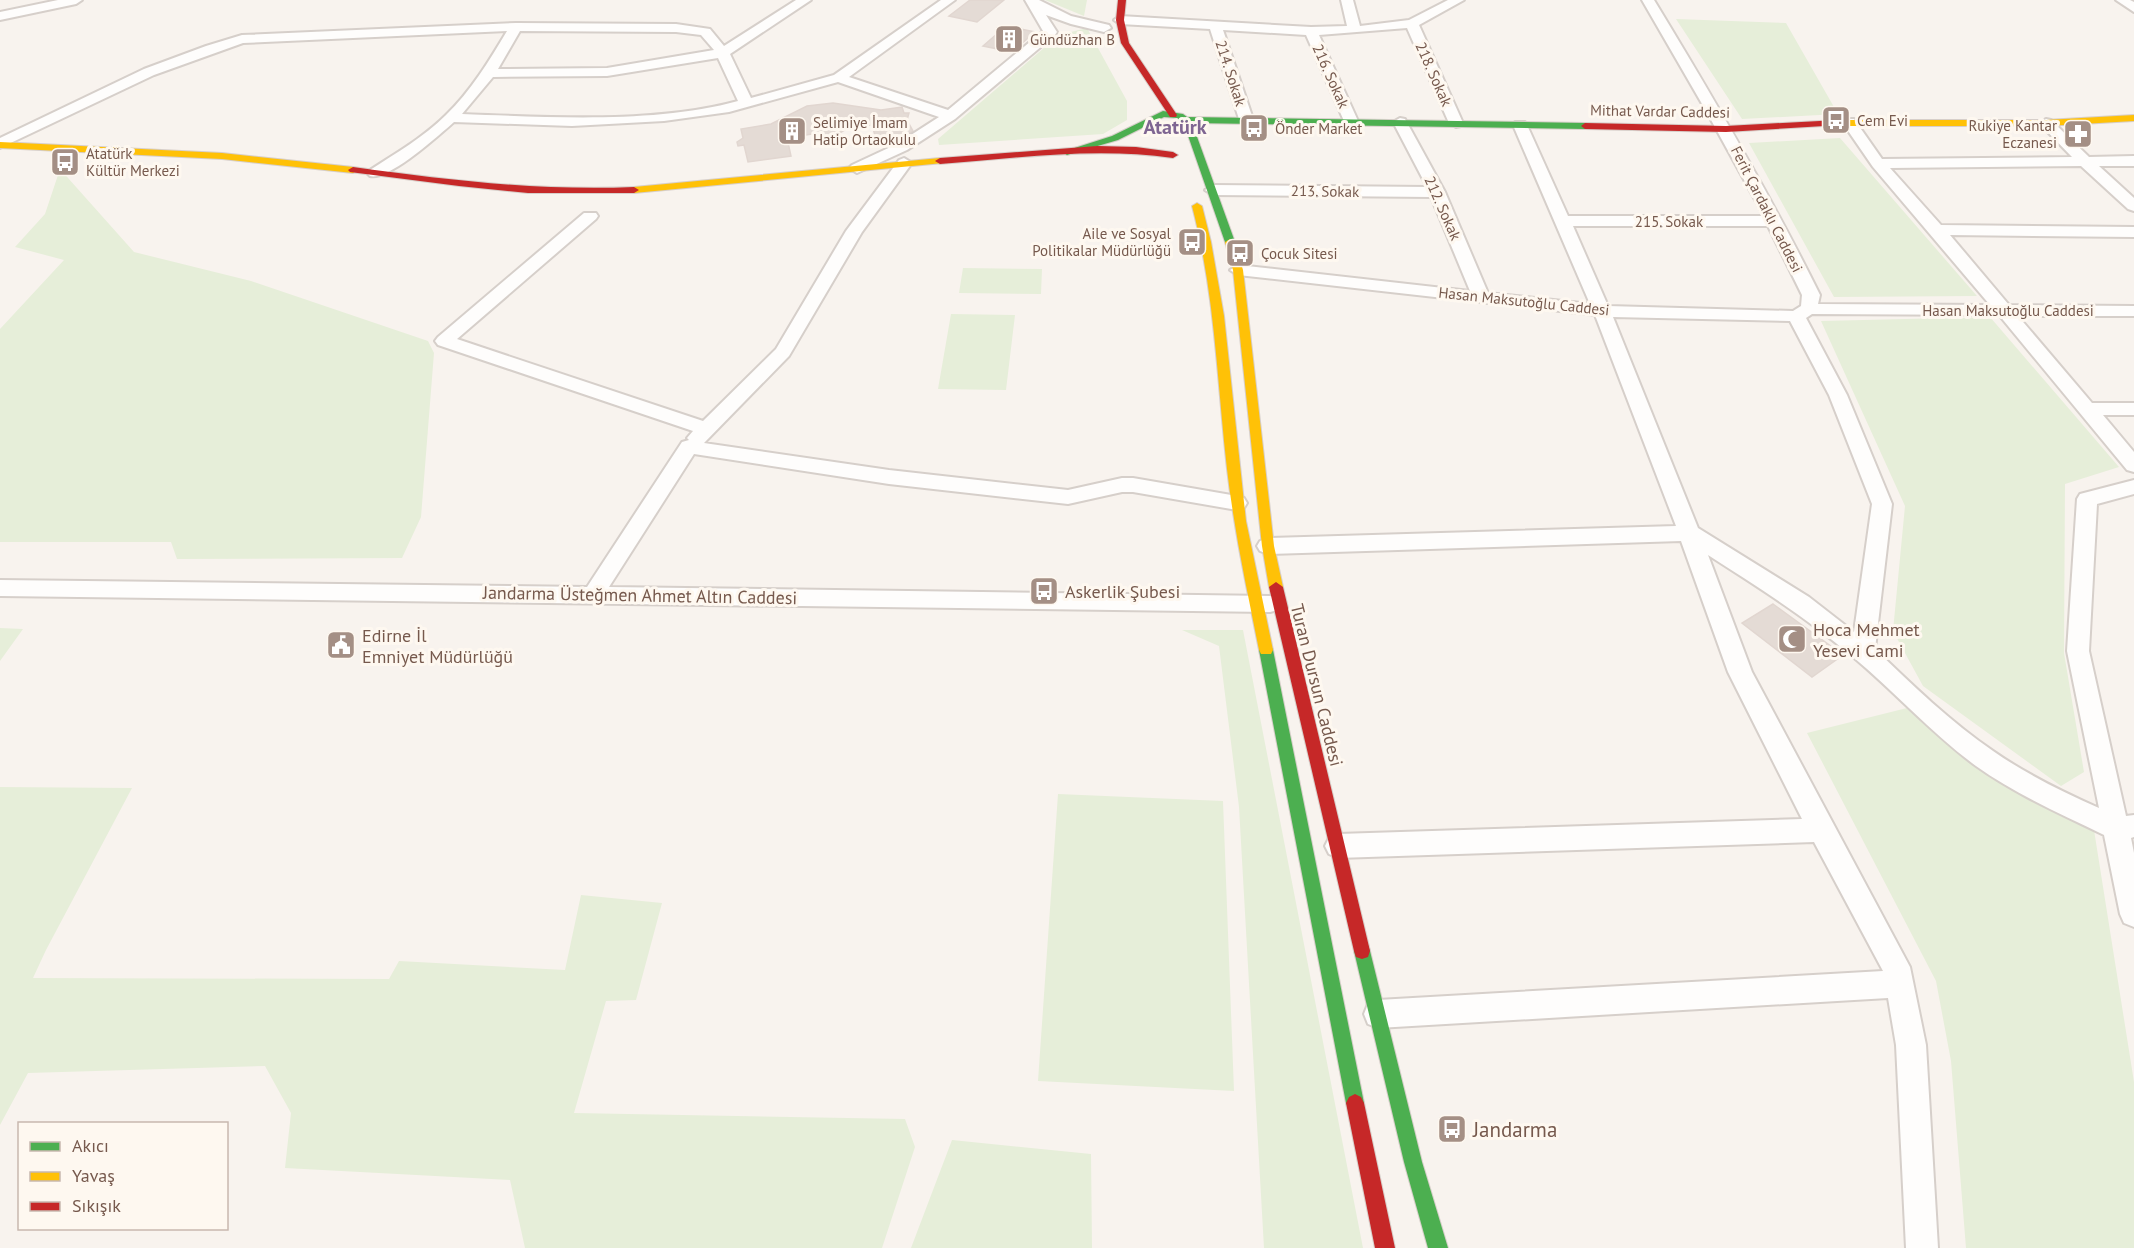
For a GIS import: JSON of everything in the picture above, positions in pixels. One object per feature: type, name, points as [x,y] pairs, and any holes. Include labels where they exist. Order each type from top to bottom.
[{"type":"main road","name":"Turan Dursun Caddesi","points":[[1122,0],[1120,20],[1125,43],[1182,120],[1213,190],[1238,270],[1268,546],[1279,604],[1413,1162],[1438,1248]]},
{"type":"main road","points":[[1103,22],[1118,58]]},
{"type":"main road","name":"Mithat Vardar Caddesi","points":[[1084,147],[1148,127],[1158,114],[1182,120],[1351,120],[1726,129],[1849,122],[2046,123],[2134,118]]},
{"type":"main road","points":[[1176,136],[1187,131],[1182,120]]},
{"type":"main road","points":[[0,144],[259,158],[473,188],[570,192],[697,184],[904,163],[1067,152],[1154,150],[1176,160],[1148,127],[1067,152]]},
{"type":"main road","points":[[1194,196],[1205,232],[1219,323],[1237,503],[1385,1248]]},
{"type":"street","points":[[0,16],[76,0]]},
{"type":"street","points":[[489,73],[607,72],[723,53],[805,0]]},
{"type":"street","points":[[451,118],[526,122],[608,122],[664,117],[746,103],[839,78],[949,0]]},
{"type":"street","points":[[1031,0],[1048,12],[1070,21],[1103,22]]},
{"type":"street","points":[[857,168],[902,147],[950,116],[1050,32],[1031,0]]},
{"type":"street","points":[[1347,0],[1355,30]]},
{"type":"street","points":[[1120,20],[1311,32],[1355,30],[1412,24],[1458,0]]},
{"type":"street","name":"Ferit Çardaklı Caddesi","points":[[1648,0],[1726,129],[1775,221],[1838,395],[1882,504],[1863,652]]},
{"type":"street","points":[[2122,0],[2134,8]]},
{"type":"street","name":"218. Sokak","points":[[1412,24],[1456,123]]},
{"type":"street","points":[[375,173],[411,150],[451,118],[489,73],[516,27]]},
{"type":"street","points":[[0,144],[115,87],[212,48],[242,39],[516,27],[690,29],[705,32],[723,53],[746,103]]},
{"type":"street","name":"214. Sokak","points":[[1216,27],[1246,119]]},
{"type":"street","name":"216. Sokak","points":[[1311,32],[1351,120]]},
{"type":"street","points":[[839,78],[950,116]]},
{"type":"street","name":"212. Sokak","points":[[1400,122],[1437,192],[1481,297]]},
{"type":"street","points":[[1849,122],[1878,164],[1937,230],[2134,465]]},
{"type":"street","points":[[2046,123],[2134,206]]},
{"type":"street","points":[[1520,125],[1602,311],[1689,533],[1740,672],[1821,830],[1896,967],[1911,1045],[1922,1248]]},
{"type":"street","points":[[1878,164],[2134,162]]},
{"type":"street","points":[[593,595],[689,447],[705,428],[783,352],[854,231],[904,163]]},
{"type":"street","name":"213. Sokak","points":[[1213,190],[1437,192]]},
{"type":"street","points":[[590,216],[444,341],[705,428]]},
{"type":"street","name":"215. Sokak","points":[[1562,221],[1775,221]]},
{"type":"street","points":[[1937,230],[2134,232]]},
{"type":"street","name":"Hasan Maksutoğlu Caddesi","points":[[1238,270],[1602,311],[1805,307],[2134,311]]},
{"type":"street","points":[[2086,409],[2134,409]]},
{"type":"street","points":[[689,447],[889,477],[1068,497],[1122,485],[1133,485],[1237,503]]},
{"type":"street","points":[[2134,487],[2087,499],[2078,651],[2125,827],[2134,914]]},
{"type":"street","points":[[1268,546],[1689,533],[1801,603],[1863,652],[1910,697],[1985,759],[2053,799],[2125,827]]},
{"type":"street","name":"Jandarma Üsteğmen Ahmet Altın Caddesi","points":[[0,588],[1279,604]]},
{"type":"street","points":[[1338,846],[1821,830]]},
{"type":"street","points":[[1378,1014],[1900,984]]},
{"type":"green space","points":[[1045,0],[1087,0],[1084,16]]},
{"type":"green space","points":[[1676,19],[1786,23],[1838,114],[1742,119]]},
{"type":"green space","points":[[1087,28],[1127,101],[1127,120],[1103,134],[939,145],[938,139],[1059,35]]},
{"type":"green space","points":[[1840,138],[1977,296],[1834,297],[1749,143]]},
{"type":"green space","points":[[60,169],[134,252],[251,281],[428,341],[434,353],[421,517],[402,558],[177,559],[171,542],[0,542],[0,329],[64,260],[15,247],[45,214]]},
{"type":"green space","points":[[963,268],[1042,269],[1041,294],[959,293]]},
{"type":"green space","points":[[951,314],[1015,315],[1006,390],[938,389]]},
{"type":"green space","points":[[1990,317],[2119,467],[2065,484],[2064,653],[2084,772],[2061,786],[1923,686],[1893,631],[1905,506],[1821,321]]},
{"type":"green space","points":[[0,628],[23,629],[0,661]]},
{"type":"green space","points":[[1182,630],[1243,630],[1363,1248],[1264,1248],[1239,807],[1219,646]]},
{"type":"green space","points":[[1907,708],[1996,776],[2094,830],[2134,1082],[2134,1248],[1966,1248],[1951,1061],[1936,981],[1807,733]]},
{"type":"green space","points":[[0,787],[132,788],[33,978],[389,979],[399,961],[565,970],[581,895],[662,903],[636,1000],[606,1001],[574,1113],[905,1119],[915,1147],[882,1248],[525,1248],[510,1180],[285,1168],[291,1113],[265,1066],[28,1073],[0,1125]]},
{"type":"green space","points":[[1058,794],[1223,801],[1234,1091],[1038,1081]]},
{"type":"green space","points":[[952,1140],[1091,1154],[1092,1248],[911,1248]]},
{"type":"building","points":[[970,0],[1004,0],[977,22],[949,16]]},
{"type":"building","name":"Gündüzhan B","points":[[1006,26],[1035,32],[1012,52],[983,46]]},
{"type":"building","name":"Selimiye İmam Hatip Ortaokulu","points":[[833,103],[881,110],[902,107],[904,113],[909,113],[907,120],[913,131],[905,136],[876,139],[872,125],[848,128],[833,137],[812,134],[787,138],[791,156],[748,162],[744,145],[738,146],[737,142],[743,138],[741,129],[771,124],[807,106]]},
{"type":"building","name":"Hoca Mehmet Yesevi Cami","points":[[1773,604],[1843,655],[1812,677],[1742,623]]},
{"type":"traffic: fast","points":[[1067,152],[1115,138],[1163,114],[1180,116],[1188,123],[1230,242]]},
{"type":"traffic: fast","points":[[1185,120],[1585,126]]},
{"type":"traffic: fast","points":[[1266,650],[1355,1103]]},
{"type":"traffic: fast","points":[[1362,951],[1413,1162],[1438,1248]]},
{"type":"traffic: slow","points":[[1838,123],[2046,123],[2134,118]]},
{"type":"traffic: slow","points":[[0,145],[222,156],[353,170]]},
{"type":"traffic: slow","points":[[634,190],[940,161]]},
{"type":"traffic: slow","points":[[1197,206],[1214,279],[1232,466],[1240,521],[1266,650]]},
{"type":"traffic: slow","points":[[1230,242],[1238,270],[1268,546],[1276,587]]},
{"type":"traffic: jam","points":[[1122,0],[1120,20],[1125,43],[1173,115]]},
{"type":"traffic: jam","points":[[1585,126],[1726,129],[1838,123]]},
{"type":"traffic: jam","points":[[940,161],[1097,149],[1136,150],[1173,155]]},
{"type":"traffic: jam","points":[[353,170],[459,184],[528,190],[634,190]]},
{"type":"traffic: jam","points":[[1276,587],[1362,951]]},
{"type":"traffic: jam","points":[[1355,1103],[1385,1248]]},
{"type":"place","name":"Gündüzhan B","points":[[1009,39]]},
{"type":"place","name":"Cem Evi","points":[[1836,120]]},
{"type":"place","name":"Önder Market","points":[[1254,128]]},
{"type":"place","name":"Selimiye İmam Hatip Ortaokulu","points":[[792,131]]},
{"type":"place","name":"Rukiye Kantar Eczanesi","points":[[2078,134]]},
{"type":"place","name":"Atatürk Kültür Merkezi","points":[[65,162]]},
{"type":"place","name":"Aile ve Sosyal Politikalar Müdürlüğü","points":[[1192,242]]},
{"type":"place","name":"Çocuk Sitesi","points":[[1240,253]]},
{"type":"place","name":"Askerlik Şubesi","points":[[1044,591]]},
{"type":"place","name":"Hoca Mehmet Yesevi Cami","points":[[1792,639]]},
{"type":"place","name":"Edirne İl Emniyet Müdürlüğü","points":[[341,645]]},
{"type":"place","name":"Jandarma","points":[[1452,1129]]},
{"type":"district","name":"Atatürk","points":[[1175,127]]}]
